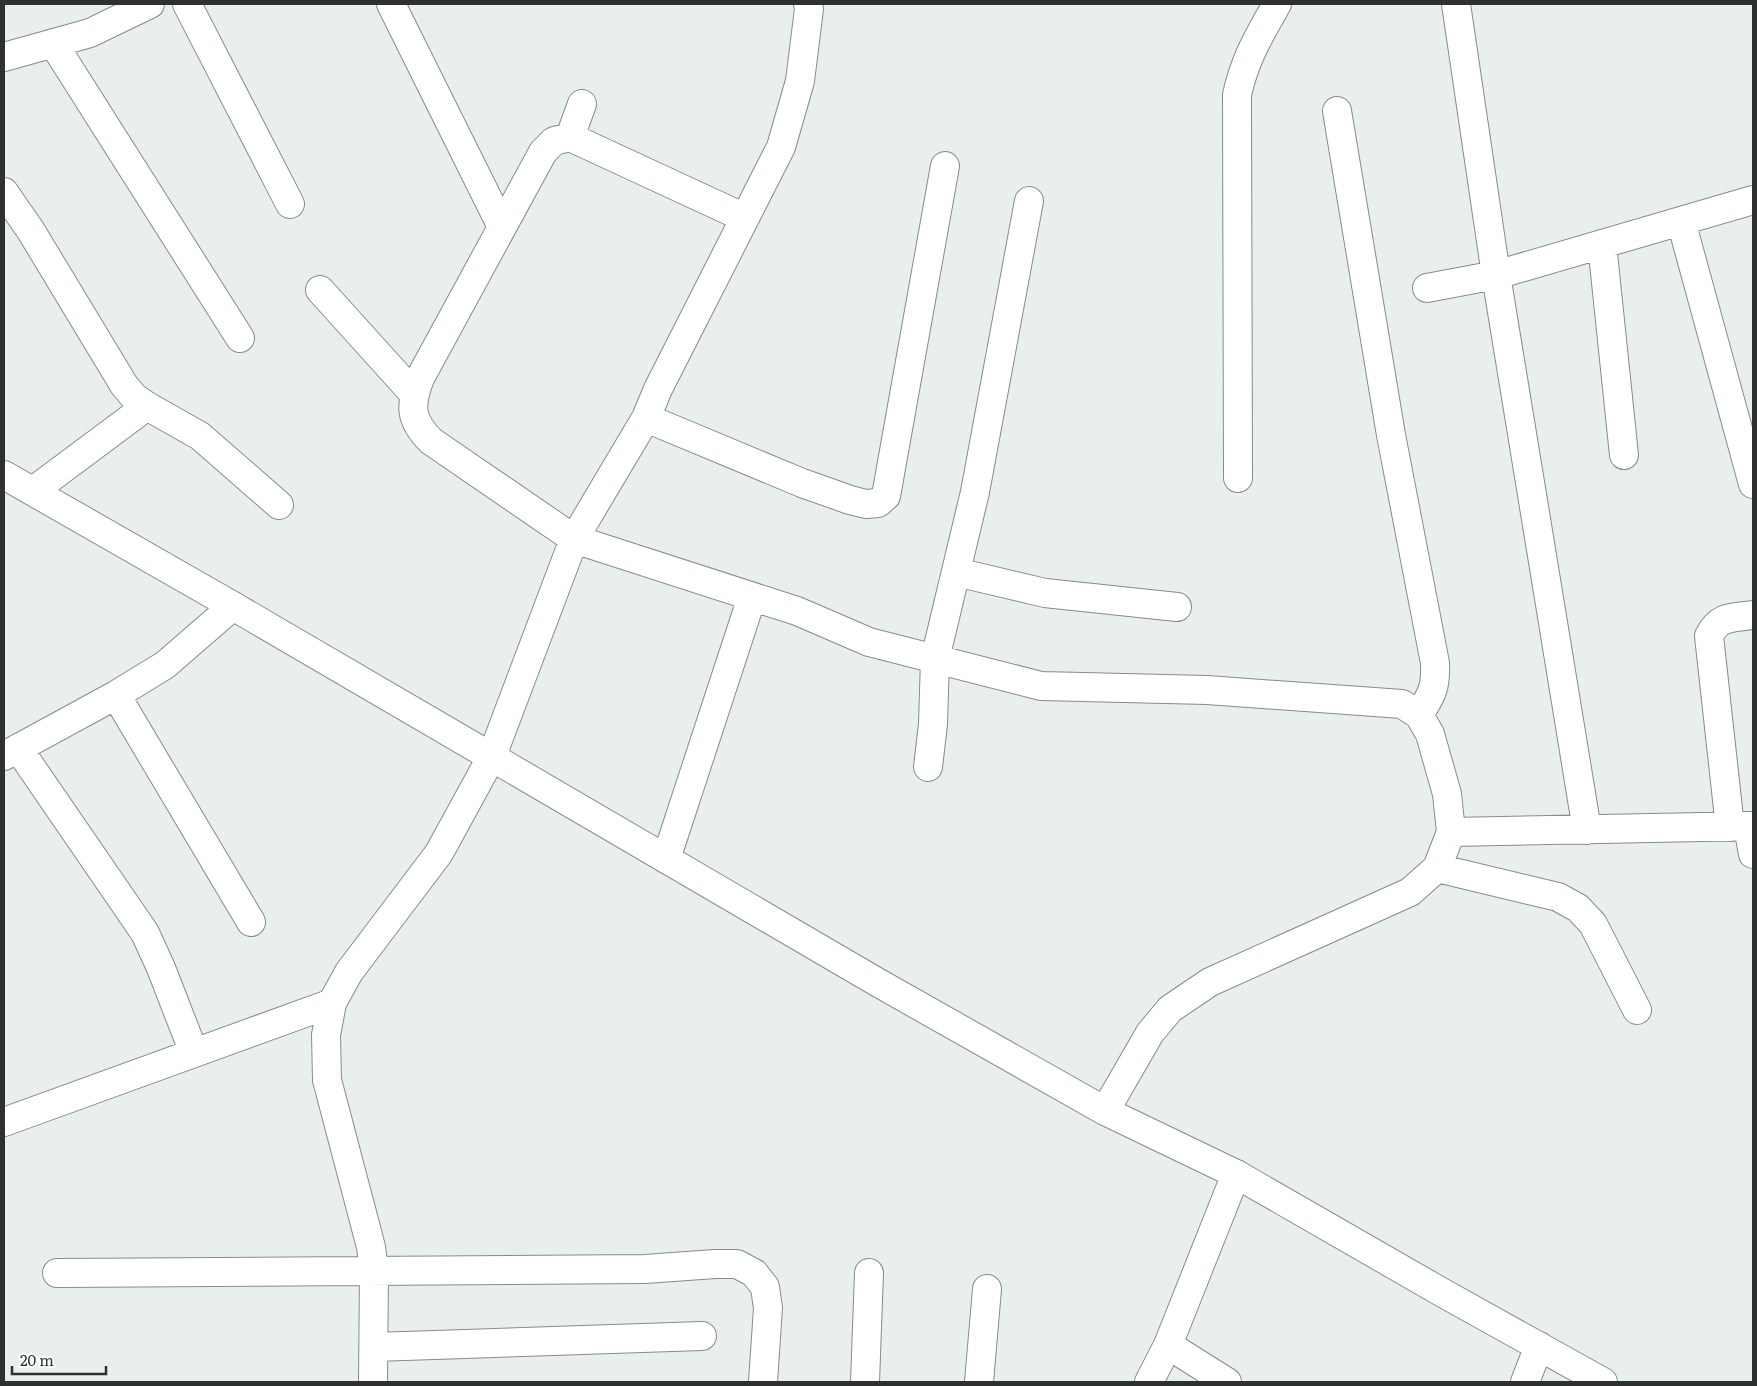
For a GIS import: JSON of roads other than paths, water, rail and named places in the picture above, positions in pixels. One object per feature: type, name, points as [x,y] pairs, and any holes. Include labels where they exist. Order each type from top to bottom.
[{"type":"street","points":[[4,56],[90,33],[150,4]]},
{"type":"street","points":[[187,4],[290,204]]},
{"type":"street","points":[[391,4],[502,226]]},
{"type":"street","points":[[373,1382],[374,1271],[371,1247],[327,1080],[326,1035],[332,1003],[348,972],[439,853],[492,756],[574,539],[646,418],[658,389],[781,146],[800,81],[809,9],[808,4]]},
{"type":"street","points":[[1238,478],[1237,95],[1242,72],[1252,47],[1277,4]]},
{"type":"street","points":[[1456,4],[1496,275],[1587,830]]},
{"type":"street","points":[[53,43],[240,338]]},
{"type":"street","points":[[570,137],[582,104]]},
{"type":"street","points":[[1336,111],[1390,435],[1436,663],[1436,679],[1433,693],[1419,715]]},
{"type":"street","points":[[745,218],[570,137],[554,141],[543,152],[420,378],[412,399],[413,411],[421,432],[430,441],[574,539],[797,611],[869,642],[1041,686],[1207,690],[1402,704],[1419,715],[1430,734],[1447,794],[1451,832],[1437,868],[1410,892],[1210,982],[1170,1008],[1150,1033],[1105,1111]]},
{"type":"street","points":[[646,418],[802,483],[850,500],[866,504],[878,503],[886,496],[945,166]]},
{"type":"street","points":[[4,192],[31,231],[124,385],[134,397],[200,436],[279,504]]},
{"type":"street","points":[[1427,288],[1496,275],[1753,200]]},
{"type":"street","points":[[928,767],[933,724],[935,659],[975,492],[1029,201]]},
{"type":"street","points":[[1681,221],[1753,484]]},
{"type":"street","points":[[1602,244],[1624,455]]},
{"type":"street","points":[[320,290],[414,394]]},
{"type":"street","points":[[33,491],[147,406]]},
{"type":"street","points":[[4,475],[492,756],[869,977],[1105,1111],[1236,1174],[1603,1382]]},
{"type":"street","points":[[956,572],[1045,593],[1178,607]]},
{"type":"street","points":[[666,859],[752,597]]},
{"type":"street","points":[[194,1053],[161,968],[145,933],[11,752],[116,695],[165,665],[233,606]]},
{"type":"street","points":[[1753,616],[1721,620],[1713,627],[1709,636],[1744,826],[1753,854]]},
{"type":"street","points":[[116,695],[252,922]]},
{"type":"street","points":[[1451,832],[1744,826]]},
{"type":"street","points":[[1437,868],[1558,897],[1578,908],[1593,924],[1637,1010]]},
{"type":"street","points":[[4,1122],[332,1003]]},
{"type":"street","points":[[1149,1382],[1168,1345],[1236,1174]]},
{"type":"street","points":[[57,1273],[645,1269],[737,1264],[754,1272],[766,1288],[768,1308],[763,1382]]},
{"type":"street","points":[[865,1382],[869,1273]]},
{"type":"street","points":[[979,1382],[987,1289]]},
{"type":"street","points":[[374,1346],[702,1336]]},
{"type":"street","points":[[1168,1345],[1227,1382]]},
{"type":"street","points":[[1526,1382],[1539,1346]]}]
